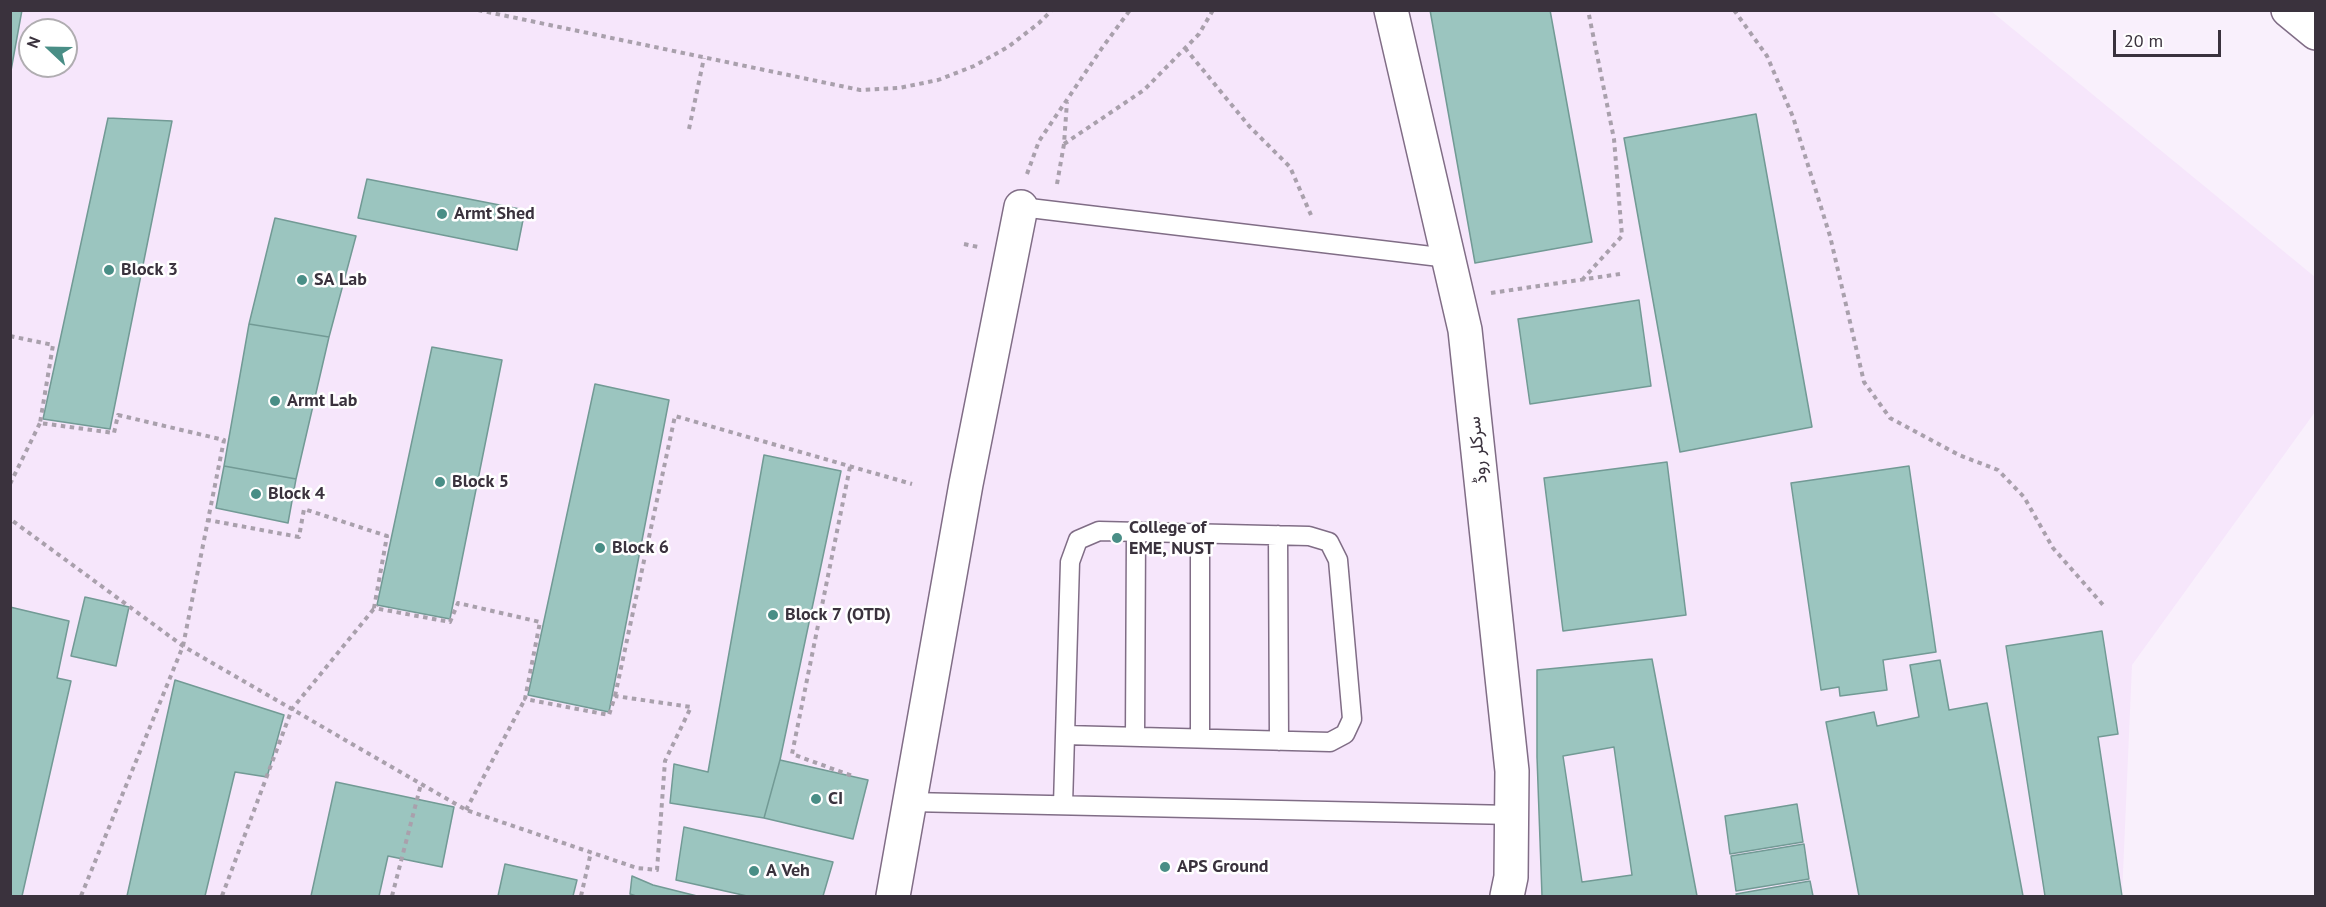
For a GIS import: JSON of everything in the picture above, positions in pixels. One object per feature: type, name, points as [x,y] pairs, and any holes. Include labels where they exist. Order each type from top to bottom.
[{"type":"street","name":"سرکلر روڈ","points":[[1391,10],[1465,330],[1511,759],[1511,877],[1507,897]]},
{"type":"street","points":[[2288,10],[2316,33]]},
{"type":"street","points":[[893,897],[966,484],[1036,209]]},
{"type":"lane","points":[[1036,209],[1448,258]]},
{"type":"lane","points":[[1063,805],[1065,735],[1070,562],[1078,540],[1099,531],[1309,536],[1329,542],[1338,560],[1352,719],[1345,734],[1330,742],[1065,735]]},
{"type":"lane","points":[[1135,737],[1136,532]]},
{"type":"lane","points":[[1200,533],[1200,738]]},
{"type":"lane","points":[[1278,535],[1279,741]]},
{"type":"lane","points":[[910,802],[1512,815]]},
{"type":"path","points":[[478,10],[860,90],[899,88],[938,80],[974,66],[1008,48],[1040,23],[1052,10]]},
{"type":"path","points":[[1036,209],[1027,170],[1039,141],[1130,10]]},
{"type":"path","points":[[1064,144],[1144,90],[1198,34],[1213,10]]},
{"type":"path","points":[[1582,280],[1622,236],[1614,139],[1588,10]]},
{"type":"path","points":[[1734,10],[1767,56],[1793,117],[1830,236],[1864,382],[1890,418],[1959,455],[1998,470],[2024,497],[2053,548],[2104,606]]},
{"type":"path","points":[[1185,48],[1249,126],[1290,167],[1324,243]]},
{"type":"path","points":[[689,129],[704,58]]},
{"type":"path","points":[[1036,209],[1064,144],[1067,100]]},
{"type":"path","points":[[1458,298],[1620,274]]},
{"type":"path","points":[[10,336],[53,345],[40,423],[10,484]]},
{"type":"path","points":[[40,423],[114,433],[118,415],[224,440],[183,646],[81,897]]},
{"type":"path","points":[[525,699],[609,715],[675,416],[912,484]]},
{"type":"path","points":[[850,467],[792,754],[855,777]]},
{"type":"path","points":[[208,520],[299,537],[304,509],[387,536],[374,608],[450,622],[458,603],[540,622],[525,699],[466,810]]},
{"type":"path","points":[[10,519],[183,646],[466,810],[637,868],[657,870],[665,761],[691,707],[615,696]]},
{"type":"path","points":[[222,897],[292,709],[377,605]]},
{"type":"path","points":[[392,897],[421,784]]},
{"type":"path","points":[[581,897],[591,852]]},
{"type":"shaded area","name":"College of EME, NUST","points":[[10,11],[1991,11],[2315,277],[2315,412],[2132,665],[2122,896],[11,896]]},
{"type":"building","points":[[10,10],[22,10],[21,18],[18,18],[18,32],[10,76]]},
{"type":"building","points":[[1430,10],[1550,10],[1592,242],[1475,263]]},
{"type":"building","points":[[1756,114],[1812,427],[1680,452],[1624,138]]},
{"type":"building","name":"Block 3","points":[[108,118],[172,121],[110,429],[43,419]]},
{"type":"building","name":"Armt Shed","points":[[367,179],[525,210],[517,250],[358,218]]},
{"type":"building","name":"SA Lab","points":[[275,218],[356,236],[329,337],[249,324]]},
{"type":"building","points":[[1639,300],[1651,386],[1530,404],[1518,319]]},
{"type":"building","name":"Armt Lab","points":[[249,324],[329,337],[296,479],[224,466]]},
{"type":"building","name":"Block 5","points":[[432,347],[502,360],[450,619],[377,605]]},
{"type":"building","name":"Block 6","points":[[595,384],[669,400],[609,712],[528,695]]},
{"type":"building","name":"Block 7 (OTD)","points":[[764,455],[841,471],[780,760],[764,818],[670,803],[674,764],[708,772]]},
{"type":"building","points":[[1667,462],[1686,615],[1563,631],[1544,478]]},
{"type":"building","name":"Block 4","points":[[224,466],[296,479],[288,523],[216,508]]},
{"type":"building","points":[[1909,466],[1936,652],[1883,660],[1887,690],[1840,696],[1839,687],[1821,690],[1791,483]]},
{"type":"building","points":[[85,597],[129,607],[116,666],[71,656]]},
{"type":"building","points":[[10,607],[69,621],[57,678],[71,681],[22,896],[10,896]]},
{"type":"building","points":[[2102,631],[2118,734],[2098,737],[2122,896],[2045,896],[2006,646]]},
{"type":"building","points":[[1652,659],[1697,896],[1542,896],[1537,757],[1537,670]],"holes":[[[1614,747],[1632,875],[1582,882],[1563,756]]]},
{"type":"building","points":[[1940,660],[1949,710],[1987,703],[2023,896],[1859,896],[1826,722],[1874,712],[1877,726],[1919,717],[1910,665]]},
{"type":"building","points":[[175,680],[284,715],[267,777],[235,772],[205,896],[127,896]]},
{"type":"building","name":"CI","points":[[780,760],[868,780],[853,839],[764,818]]},
{"type":"building","points":[[336,782],[454,807],[442,867],[388,856],[379,896],[311,896]]},
{"type":"building","points":[[1797,804],[1803,842],[1730,854],[1725,816]]},
{"type":"building","name":"A Veh","points":[[684,827],[833,862],[823,896],[747,896],[676,880]]},
{"type":"building","points":[[1804,844],[1809,879],[1736,891],[1731,856]]},
{"type":"building","points":[[505,864],[577,880],[573,896],[498,896]]},
{"type":"building","points":[[632,876],[653,885],[697,896],[636,896],[630,894]]},
{"type":"building","points":[[1810,881],[1813,896],[1737,896],[1736,894]]},
{"type":"place","name":"Armt Shed","points":[[442,214]]},
{"type":"place","name":"Block 3","points":[[109,270]]},
{"type":"place","name":"SA Lab","points":[[302,280]]},
{"type":"place","name":"Armt Lab","points":[[275,401]]},
{"type":"place","name":"Block 5","points":[[440,482]]},
{"type":"place","name":"Block 4","points":[[256,494]]},
{"type":"place","name":"College of EME, NUST","points":[[1117,538]]},
{"type":"place","name":"Block 6","points":[[600,548]]},
{"type":"place","name":"Block 7 (OTD)","points":[[773,615]]},
{"type":"place","name":"CI","points":[[816,799]]},
{"type":"place","name":"APS Ground","points":[[1165,867]]},
{"type":"place","name":"A Veh","points":[[754,871]]}]
